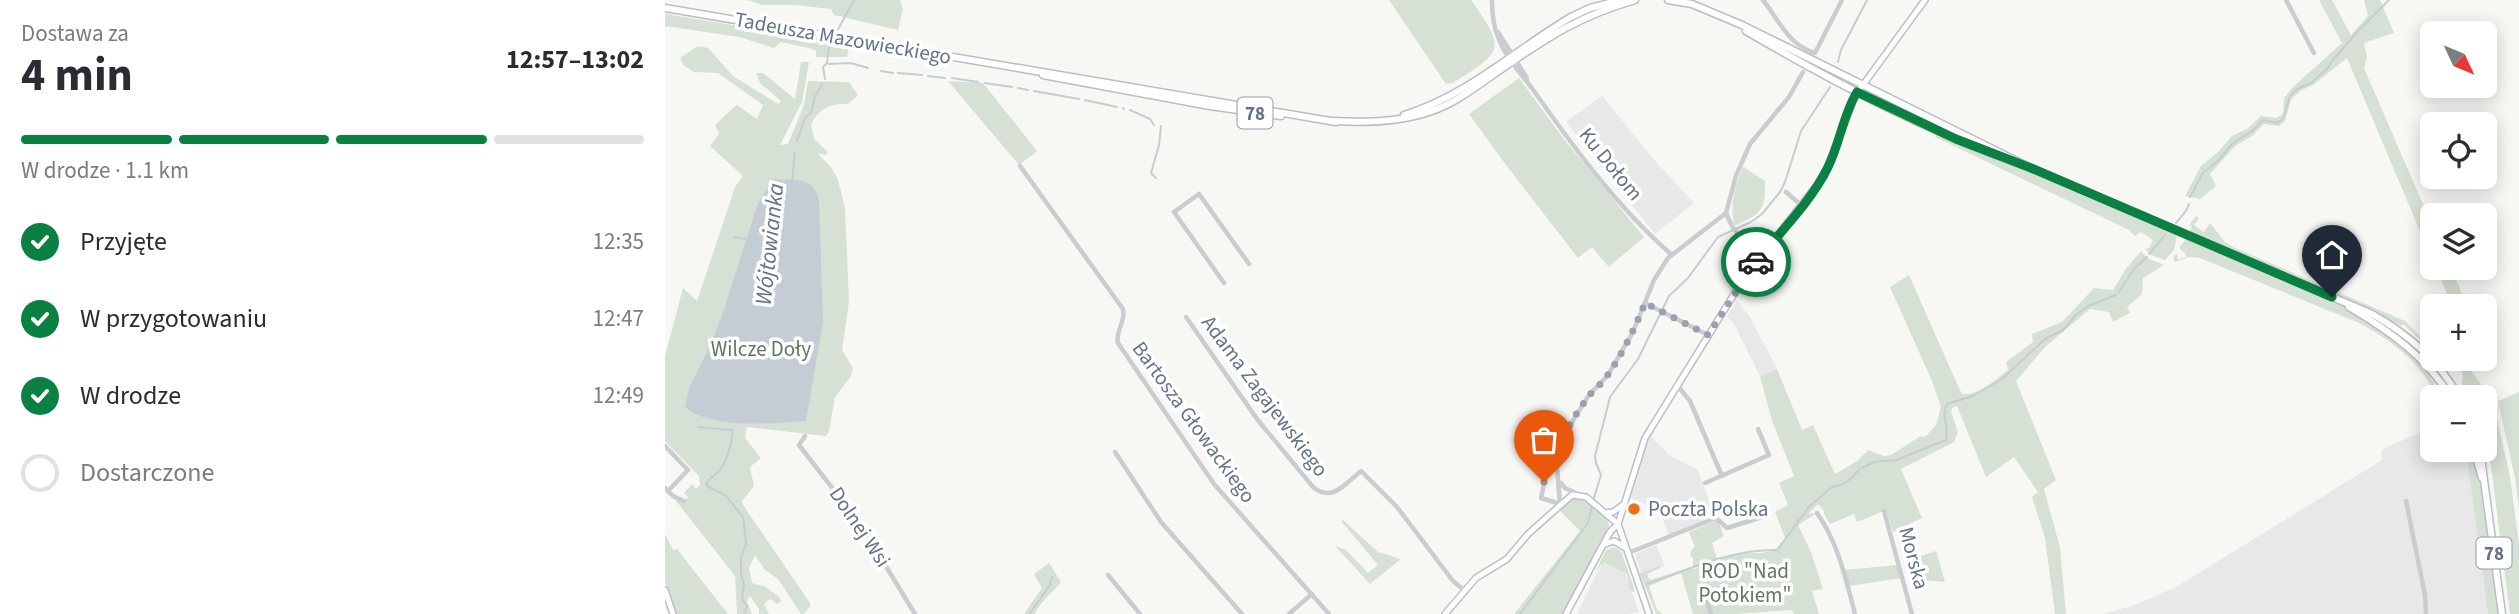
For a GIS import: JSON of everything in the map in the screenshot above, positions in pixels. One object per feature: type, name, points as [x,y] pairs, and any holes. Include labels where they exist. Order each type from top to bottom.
[{"type":"main road","name":"Tadeusza Mazowieckiego","points":[[1513,58],[1581,12],[1609,2],[1629,0]]},
{"type":"main road","name":"Tadeusza Mazowieckiego","points":[[665,8],[1336,122],[1388,120],[1447,99],[1571,23],[1635,0]]},
{"type":"main road","points":[[1668,0],[1692,4],[1719,15],[2031,168]]},
{"type":"main road","points":[[1566,614],[1610,532],[1618,524],[1644,438],[1756,261],[1801,205],[1830,163],[1846,114],[1862,84],[1926,0]]},
{"type":"main road","points":[[1719,15],[1795,61],[1948,136],[2031,168],[2385,321],[2414,342],[2436,364],[2451,385]]},
{"type":"main road","points":[[2338,300],[2391,333],[2432,370],[2443,385]]},
{"type":"main road","name":"78","points":[[2478,462],[2487,493]]},
{"type":"main road","name":"78","points":[[2482,462],[2502,614]]},
{"type":"main road","points":[[1445,614],[1481,574],[1507,559],[1528,534],[1560,504],[1578,494],[1590,499],[1618,524],[1649,614]]},
{"type":"main road","points":[[1606,513],[1623,505]]},
{"type":"main road","points":[[1610,532],[1611,519]]},
{"type":"main road","points":[[1602,546],[1614,541],[1626,550]]},
{"type":"main road","points":[[665,590],[673,614]]},
{"type":"street","name":"Ku Dołom","points":[[1492,0],[1496,29],[1531,87],[1618,199],[1647,233],[1672,255]]},
{"type":"street","points":[[1763,0],[1787,35],[1795,43],[1815,53],[1842,0]]},
{"type":"street","points":[[2286,0],[2314,53]]},
{"type":"street","points":[[1556,457],[1548,466],[1541,498],[1560,504],[1557,450],[1575,417],[1608,375],[1634,329],[1654,280],[1672,255],[1726,212],[1736,176],[1750,144],[1789,97],[1803,72]]},
{"type":"street","name":"Bartosza Głowackiego","points":[[1020,166],[1123,309],[1118,343],[1208,476],[1329,614]]},
{"type":"street","points":[[1786,192],[1801,205]]},
{"type":"street","points":[[1224,283],[1174,212],[1199,194],[1249,264]]},
{"type":"street","points":[[1726,212],[1732,226],[1756,261]]},
{"type":"street","points":[[1645,303],[1708,335]]},
{"type":"street","name":"Adama Zagajewskiego","points":[[1186,317],[1257,419],[1313,487],[1321,494],[1329,495],[1361,471],[1398,508],[1453,581],[1465,591]]},
{"type":"street","points":[[1677,385],[1691,401],[1722,476]]},
{"type":"street","points":[[1705,483],[1769,455],[1758,429]]},
{"type":"street","name":"Dolnej Wsi","points":[[805,436],[799,445],[860,524],[915,614]]},
{"type":"street","points":[[665,446],[688,470],[666,490],[684,501]]},
{"type":"street","points":[[1115,452],[1161,522],[1242,614]]},
{"type":"street","points":[[1560,479],[1565,488],[1578,494]]},
{"type":"street","points":[[2406,501],[2425,595],[2426,614]]},
{"type":"street","name":"Morska","points":[[1884,511],[1912,614]]},
{"type":"street","points":[[1817,513],[1826,526],[1843,570],[1855,614]]},
{"type":"street","points":[[1626,550],[1716,518],[1727,528],[1765,516]]},
{"type":"street","points":[[1108,575],[1140,614]]},
{"type":"street","points":[[1702,586],[1711,614]]},
{"type":"street","points":[[1289,614],[1312,594]]},
{"type":"shaded area","points":[[1602,96],[1694,203],[1655,234],[1566,122]]},
{"type":"shaded area","points":[[1737,300],[1750,317],[1777,369],[1760,376],[1734,324],[1727,316]]},
{"type":"shaded area","points":[[1647,432],[1669,455],[1697,469],[1716,518],[1669,537],[1660,512],[1626,495]]},
{"type":"shaded area","points":[[2420,432],[2420,462],[2466,462],[2488,614],[2103,614],[2135,605],[2176,587],[2382,460],[2381,450]]},
{"type":"shaded area","points":[[1656,545],[1665,566],[1642,576],[1635,554]]},
{"type":"shaded area","points":[[1617,552],[1639,612],[1577,614],[1606,555]]},
{"type":"green space","points":[[747,0],[900,0],[903,9],[898,30],[834,15],[831,9],[762,5]]},
{"type":"green space","points":[[1389,0],[1471,0],[1494,40],[1490,56],[1453,83],[1446,84]]},
{"type":"green space","points":[[2319,0],[2332,0],[2351,35],[2368,16],[2364,0],[2380,0],[2394,33],[2364,43],[2367,57],[2364,68],[2422,203],[2420,203],[2420,231],[2347,58],[2291,100],[2285,121],[2279,126],[2264,124],[2252,136],[2235,146],[2210,174],[2216,186],[2200,199],[2185,196],[2201,166],[2232,136],[2247,129],[2261,116],[2277,118],[2283,114],[2284,98],[2342,43]]},
{"type":"green space","points":[[665,14],[850,44],[847,57],[816,57],[816,51],[813,49],[781,42],[774,48],[739,37],[665,26]]},
{"type":"green space","name":"Wilcze Doły","points":[[698,46],[708,48],[733,76],[778,104],[781,101],[760,83],[756,73],[763,73],[795,99],[801,62],[809,62],[802,102],[780,145],[788,144],[804,105],[808,81],[849,82],[858,95],[848,104],[825,108],[811,125],[814,139],[828,152],[826,155],[817,153],[831,167],[838,180],[845,208],[849,302],[842,350],[853,368],[851,376],[835,397],[826,436],[747,427],[745,438],[761,458],[750,467],[754,486],[742,501],[743,505],[810,603],[810,607],[803,614],[778,579],[765,570],[755,555],[749,568],[752,583],[766,587],[780,598],[781,602],[777,604],[770,599],[764,604],[769,614],[759,614],[759,609],[750,596],[747,601],[752,614],[737,614],[735,576],[676,501],[678,499],[683,503],[688,497],[684,493],[692,484],[696,489],[700,485],[699,476],[665,441],[665,356],[683,288],[697,301],[735,187],[743,176],[710,146],[719,134],[715,125],[734,107],[737,105],[757,119],[763,105],[718,73],[694,72],[683,65],[680,58]]},
{"type":"green space","points":[[1519,78],[1563,138],[1644,237],[1609,267],[1592,247],[1578,258],[1469,114]]},
{"type":"green space","points":[[948,81],[983,83],[1037,151],[1019,165]]},
{"type":"green space","points":[[1937,133],[2177,235],[2174,250],[2165,260],[2151,255],[2145,249],[2149,248],[2153,240],[2141,232],[2135,236],[2129,230],[1935,137]]},
{"type":"green space","points":[[1743,167],[1765,181],[1764,199],[1760,211],[1734,226],[1734,196]]},
{"type":"green space","points":[[2196,216],[2199,218],[2194,225],[2204,232],[2210,223],[2225,242],[2233,247],[2405,321],[2420,336],[2420,340],[2403,324],[2402,326],[2384,319],[2190,232],[2192,226],[2189,225]]},
{"type":"green space","points":[[2186,239],[2330,299],[2357,313],[2411,351],[2420,361],[2420,370],[2404,354],[2359,323],[2200,258],[2189,257],[2175,262],[2173,258],[2177,253],[2178,260],[2186,257],[2179,248]]},
{"type":"green space","name":"ROD \"Nad Potokiem\"","points":[[2141,251],[2147,258],[2164,265],[2143,278],[2142,294],[2127,307],[2130,313],[2113,322],[2109,312],[2090,309],[2045,347],[2016,381],[2056,480],[2044,489],[2060,547],[2066,614],[2055,614],[2045,538],[2032,497],[2038,492],[2014,457],[1986,477],[1957,406],[1953,407],[1951,412],[1958,432],[1954,442],[1901,469],[1922,518],[1893,532],[1886,510],[1857,522],[1854,514],[1830,524],[1818,504],[1808,514],[1817,513],[1798,525],[1811,552],[1823,589],[1812,591],[1819,614],[1794,614],[1792,610],[1693,614],[1681,573],[1649,586],[1657,610],[1663,614],[1656,614],[1641,576],[1653,614],[1633,554],[1640,573],[1659,566],[1660,568],[1647,574],[1650,580],[1692,567],[1698,568],[1693,566],[1690,555],[1695,547],[1689,532],[1718,520],[1724,536],[1712,543],[1717,559],[1741,553],[1777,550],[1787,537],[1785,538],[1775,512],[1788,505],[1779,483],[1794,476],[1772,421],[1760,376],[1777,369],[1802,430],[1813,425],[1835,474],[1857,461],[1868,450],[1884,456],[1891,455],[1919,437],[1926,436],[1936,425],[1941,407],[1890,287],[1909,275],[1958,386],[1962,394],[1968,394],[1987,386],[2008,370],[2006,362],[2033,342],[2032,334],[2062,322],[2094,288],[2113,290]]},
{"type":"green space","points":[[2441,280],[2456,280],[2462,294],[2447,294]]},
{"type":"green space","points":[[2421,371],[2428,371],[2435,385],[2430,385]]},
{"type":"green space","points":[[2471,371],[2482,385],[2461,385],[2461,372]]},
{"type":"green space","points":[[2519,392],[2519,509],[2498,401]]},
{"type":"green space","points":[[2497,419],[2510,476],[2519,544],[2519,614],[2510,614],[2490,462],[2497,462]]},
{"type":"green space","points":[[2468,462],[2476,462],[2486,506],[2499,614],[2488,614]]},
{"type":"green space","points":[[1573,498],[1588,502],[1608,519],[1609,527],[1562,614],[1514,614],[1580,531],[1560,511]]},
{"type":"green space","points":[[1341,521],[1378,552],[1401,559],[1370,584],[1335,546],[1346,550],[1368,573],[1378,565]]},
{"type":"green space","points":[[665,534],[673,550],[677,549],[728,614],[675,614],[665,581]]},
{"type":"green space","points":[[1614,547],[1621,551],[1635,591],[1633,592],[1629,589],[1627,574],[1605,562],[1593,577],[1606,550]]},
{"type":"green space","points":[[1936,551],[1945,582],[1911,579],[1905,562]]},
{"type":"green space","points":[[1049,563],[1061,582],[1035,614],[1024,614],[1042,588],[1034,574]]},
{"type":"green space","points":[[1898,565],[1902,578],[1849,586],[1843,570]]},
{"type":"water","points":[[772,179],[807,182],[819,199],[823,322],[806,421],[743,423],[711,419],[685,407],[689,388],[712,342],[757,206]]},
{"type":"waterway","name":"Wójtowianka","points":[[825,79],[823,67],[827,63],[829,46],[854,0]]},
{"type":"waterway","points":[[1838,62],[1841,50],[1867,0]]},
{"type":"waterway","points":[[2190,197],[2203,173],[2219,160],[2232,144],[2263,120],[2277,123],[2283,119],[2290,96],[2328,68],[2359,30],[2389,0]]},
{"type":"waterway","points":[[829,64],[851,63],[868,68]]},
{"type":"waterway","points":[[881,71],[893,73]]},
{"type":"waterway","points":[[898,73],[922,75]]},
{"type":"waterway","points":[[928,76],[945,78]]},
{"type":"waterway","points":[[952,78],[978,82]]},
{"type":"waterway","points":[[985,83],[1012,87]]},
{"type":"waterway","name":"Wójtowianka","points":[[797,141],[822,84]]},
{"type":"waterway","points":[[1593,501],[1601,475],[1595,456],[1610,397],[1638,359],[1669,296],[1688,278],[1718,237],[1751,222],[1762,214],[1780,192],[1801,131],[1830,87]]},
{"type":"waterway","points":[[1018,88],[1028,90]]},
{"type":"waterway","points":[[1034,91],[1079,99]]},
{"type":"waterway","points":[[1085,100],[1117,107]]},
{"type":"waterway","points":[[1130,110],[1150,119],[1154,125]]},
{"type":"waterway","points":[[1156,178],[1151,173],[1161,126]]},
{"type":"waterway","name":"Wójtowianka","points":[[792,182],[795,152]]},
{"type":"waterway","points":[[2176,223],[2189,204]]},
{"type":"waterway","points":[[2149,254],[2165,235]]},
{"type":"waterway","points":[[734,237],[747,239]]},
{"type":"waterway","points":[[2119,292],[2135,268],[2147,257]]},
{"type":"waterway","points":[[1862,468],[1874,462],[1896,460],[1946,440],[1944,413],[1947,404],[1973,396],[2002,379],[2045,339],[2063,330],[2077,314],[2088,306],[2116,295]]},
{"type":"waterway","points":[[698,427],[732,430]]},
{"type":"waterway","name":"Wójtowianka","points":[[733,430],[724,464],[706,485],[726,496],[743,517],[746,544],[741,558],[744,584],[742,599],[747,606],[744,614]]},
{"type":"waterway","points":[[1647,584],[1727,556],[1777,550],[1809,507],[1832,487],[1848,481],[1859,470]]},
{"type":"waterway","points":[[1520,614],[1588,523],[1592,506]]},
{"type":"waterway","points":[[1030,613],[1050,585],[1052,577]]},
{"type":"way so far","points":[[1544,482],[1548,466],[1556,457],[1557,450],[1575,417],[1608,375],[1633,331],[1645,303],[1708,335],[1756,262]]},
{"type":"place","name":"Poczta Polska","points":[[1634,509]]},
{"type":"route","points":[[1756,262],[1824,176],[1849,106],[1857,92],[1956,139],[2031,168],[2332,297]]}]
